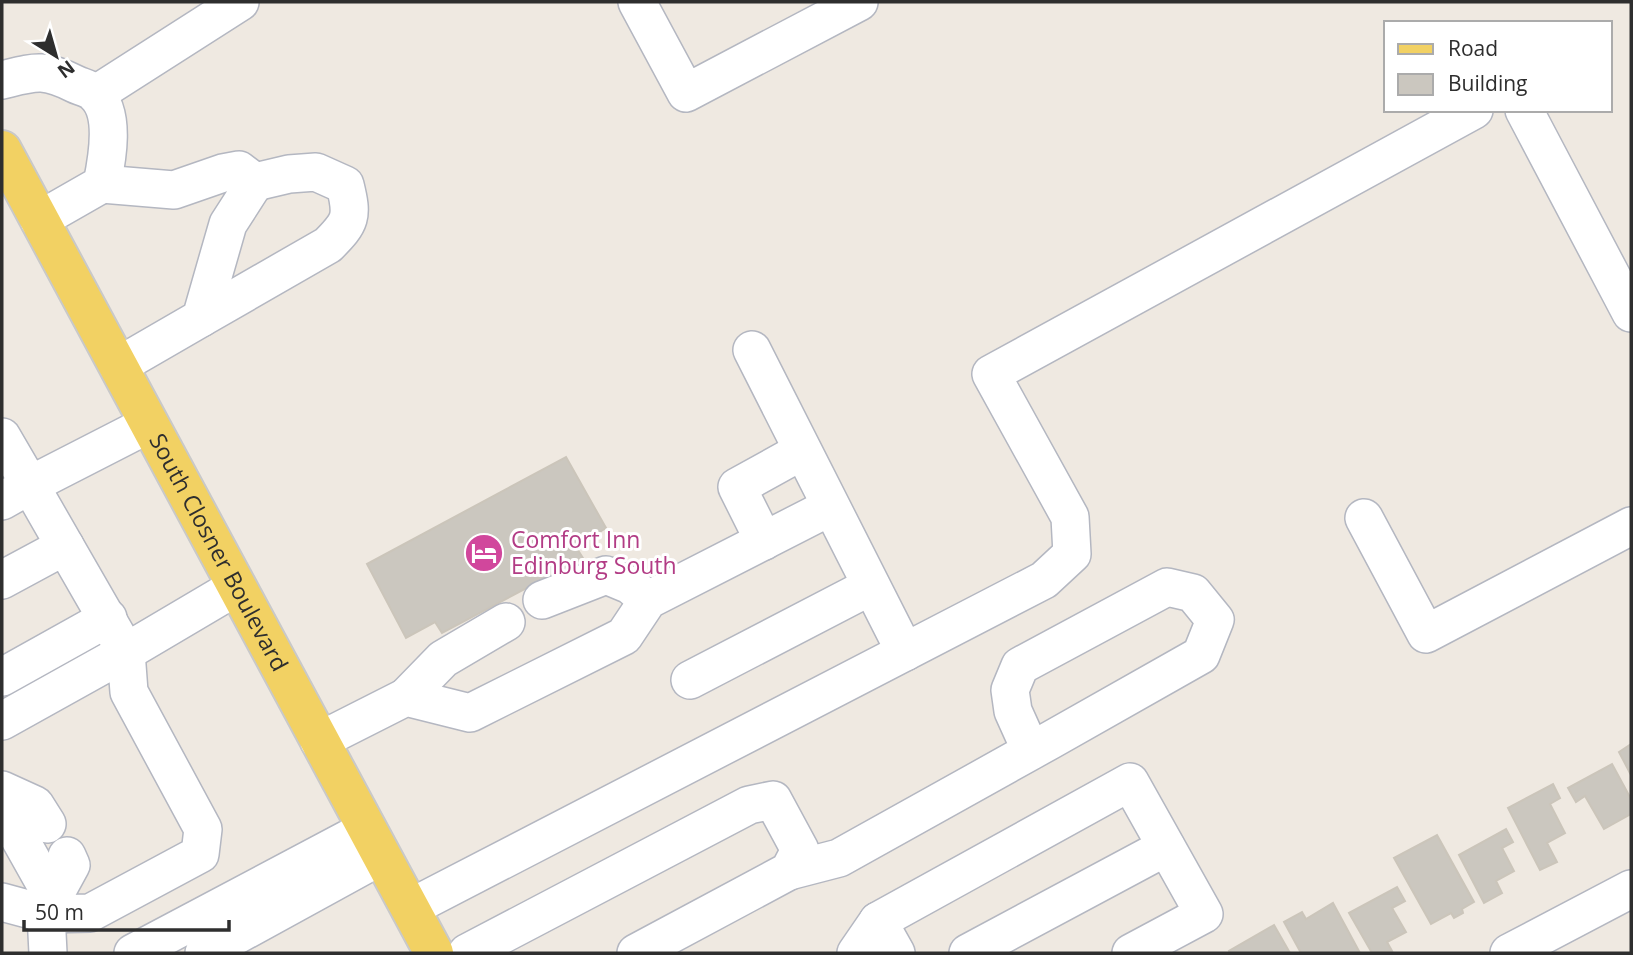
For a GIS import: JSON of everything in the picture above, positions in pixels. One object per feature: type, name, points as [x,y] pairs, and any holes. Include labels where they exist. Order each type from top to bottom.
[{"type":"main road","name":"South Closner Boulevard","points":[[2,150],[434,953]]},
{"type":"street","points":[[96,94],[240,2]]},
{"type":"street","points":[[637,2],[686,93],[859,2]]},
{"type":"street","points":[[2,80],[37,71],[56,75],[96,94],[107,116],[108,157],[102,184]]},
{"type":"street","points":[[410,908],[1044,580],[1072,554],[1070,517],[991,374],[1470,112]]},
{"type":"street","points":[[1525,112],[1631,313]]},
{"type":"street","points":[[39,220],[102,184],[174,190],[239,170],[255,183]]},
{"type":"street","points":[[118,366],[328,245],[344,229],[351,209],[345,185],[316,172],[289,174],[255,183],[228,224],[201,318]]},
{"type":"street","points":[[752,350],[905,652]]},
{"type":"street","points":[[16,493],[149,424]]},
{"type":"street","points":[[2,437],[16,493],[65,546],[108,618],[126,652],[129,692],[203,829],[200,854],[90,913],[2,902]]},
{"type":"street","points":[[764,541],[737,487],[802,451]]},
{"type":"street","points":[[406,697],[470,713],[624,636],[648,600],[830,507]]},
{"type":"street","points":[[1364,519],[1426,634],[1631,526]]},
{"type":"street","points":[[2,580],[65,546]]},
{"type":"street","points":[[542,600],[606,575],[630,584],[648,600]]},
{"type":"street","points":[[690,680],[871,586]]},
{"type":"street","points":[[2,722],[236,587]]},
{"type":"street","points":[[636,953],[789,871],[839,858],[1031,751],[1202,655],[1216,620],[1193,593],[1167,587],[1020,666],[1010,690],[1013,711],[1031,751]]},
{"type":"street","points":[[2,677],[108,618]]},
{"type":"street","points":[[318,741],[406,697],[443,659],[506,622]]},
{"type":"street","points":[[856,953],[878,921],[1130,782],[1204,914],[1131,953]]},
{"type":"street","points":[[2,790],[35,805],[47,824]]},
{"type":"street","points":[[467,953],[749,805],[773,800],[800,850],[789,871]]},
{"type":"street","points":[[2,807],[54,909]]},
{"type":"street","points":[[132,953],[374,843]]},
{"type":"street","points":[[204,953],[374,843]]},
{"type":"street","points":[[968,953],[1166,847]]},
{"type":"street","points":[[48,953],[54,909],[71,865],[66,856]]},
{"type":"street","points":[[1508,953],[1631,888]]},
{"type":"street","points":[[878,921],[896,953]]},
{"type":"building","name":"Comfort Inn Edinburg South","points":[[566,457],[606,528],[576,547],[583,558],[442,633],[435,622],[406,638],[367,564]]},
{"type":"building","points":[[1631,744],[1631,775],[1619,752]]},
{"type":"building","points":[[1612,764],[1631,799],[1631,814],[1604,829],[1585,796],[1576,802],[1568,788]]},
{"type":"building","points":[[1553,784],[1560,798],[1550,804],[1565,833],[1547,843],[1557,862],[1540,870],[1508,808]]},
{"type":"building","points":[[1506,829],[1513,842],[1502,848],[1514,871],[1496,881],[1502,893],[1484,903],[1459,855]]},
{"type":"building","points":[[1437,835],[1474,902],[1454,918],[1451,913],[1431,924],[1394,858]]},
{"type":"building","points":[[1397,887],[1405,901],[1392,908],[1406,932],[1387,942],[1392,951],[1372,953],[1349,913]]},
{"type":"building","points":[[1333,903],[1360,953],[1301,953],[1284,922],[1302,912],[1306,919]]},
{"type":"building","points":[[1274,925],[1290,953],[1230,953],[1229,951]]},
{"type":"place","name":"Comfort Inn Edinburg South","points":[[484,553]]}]
